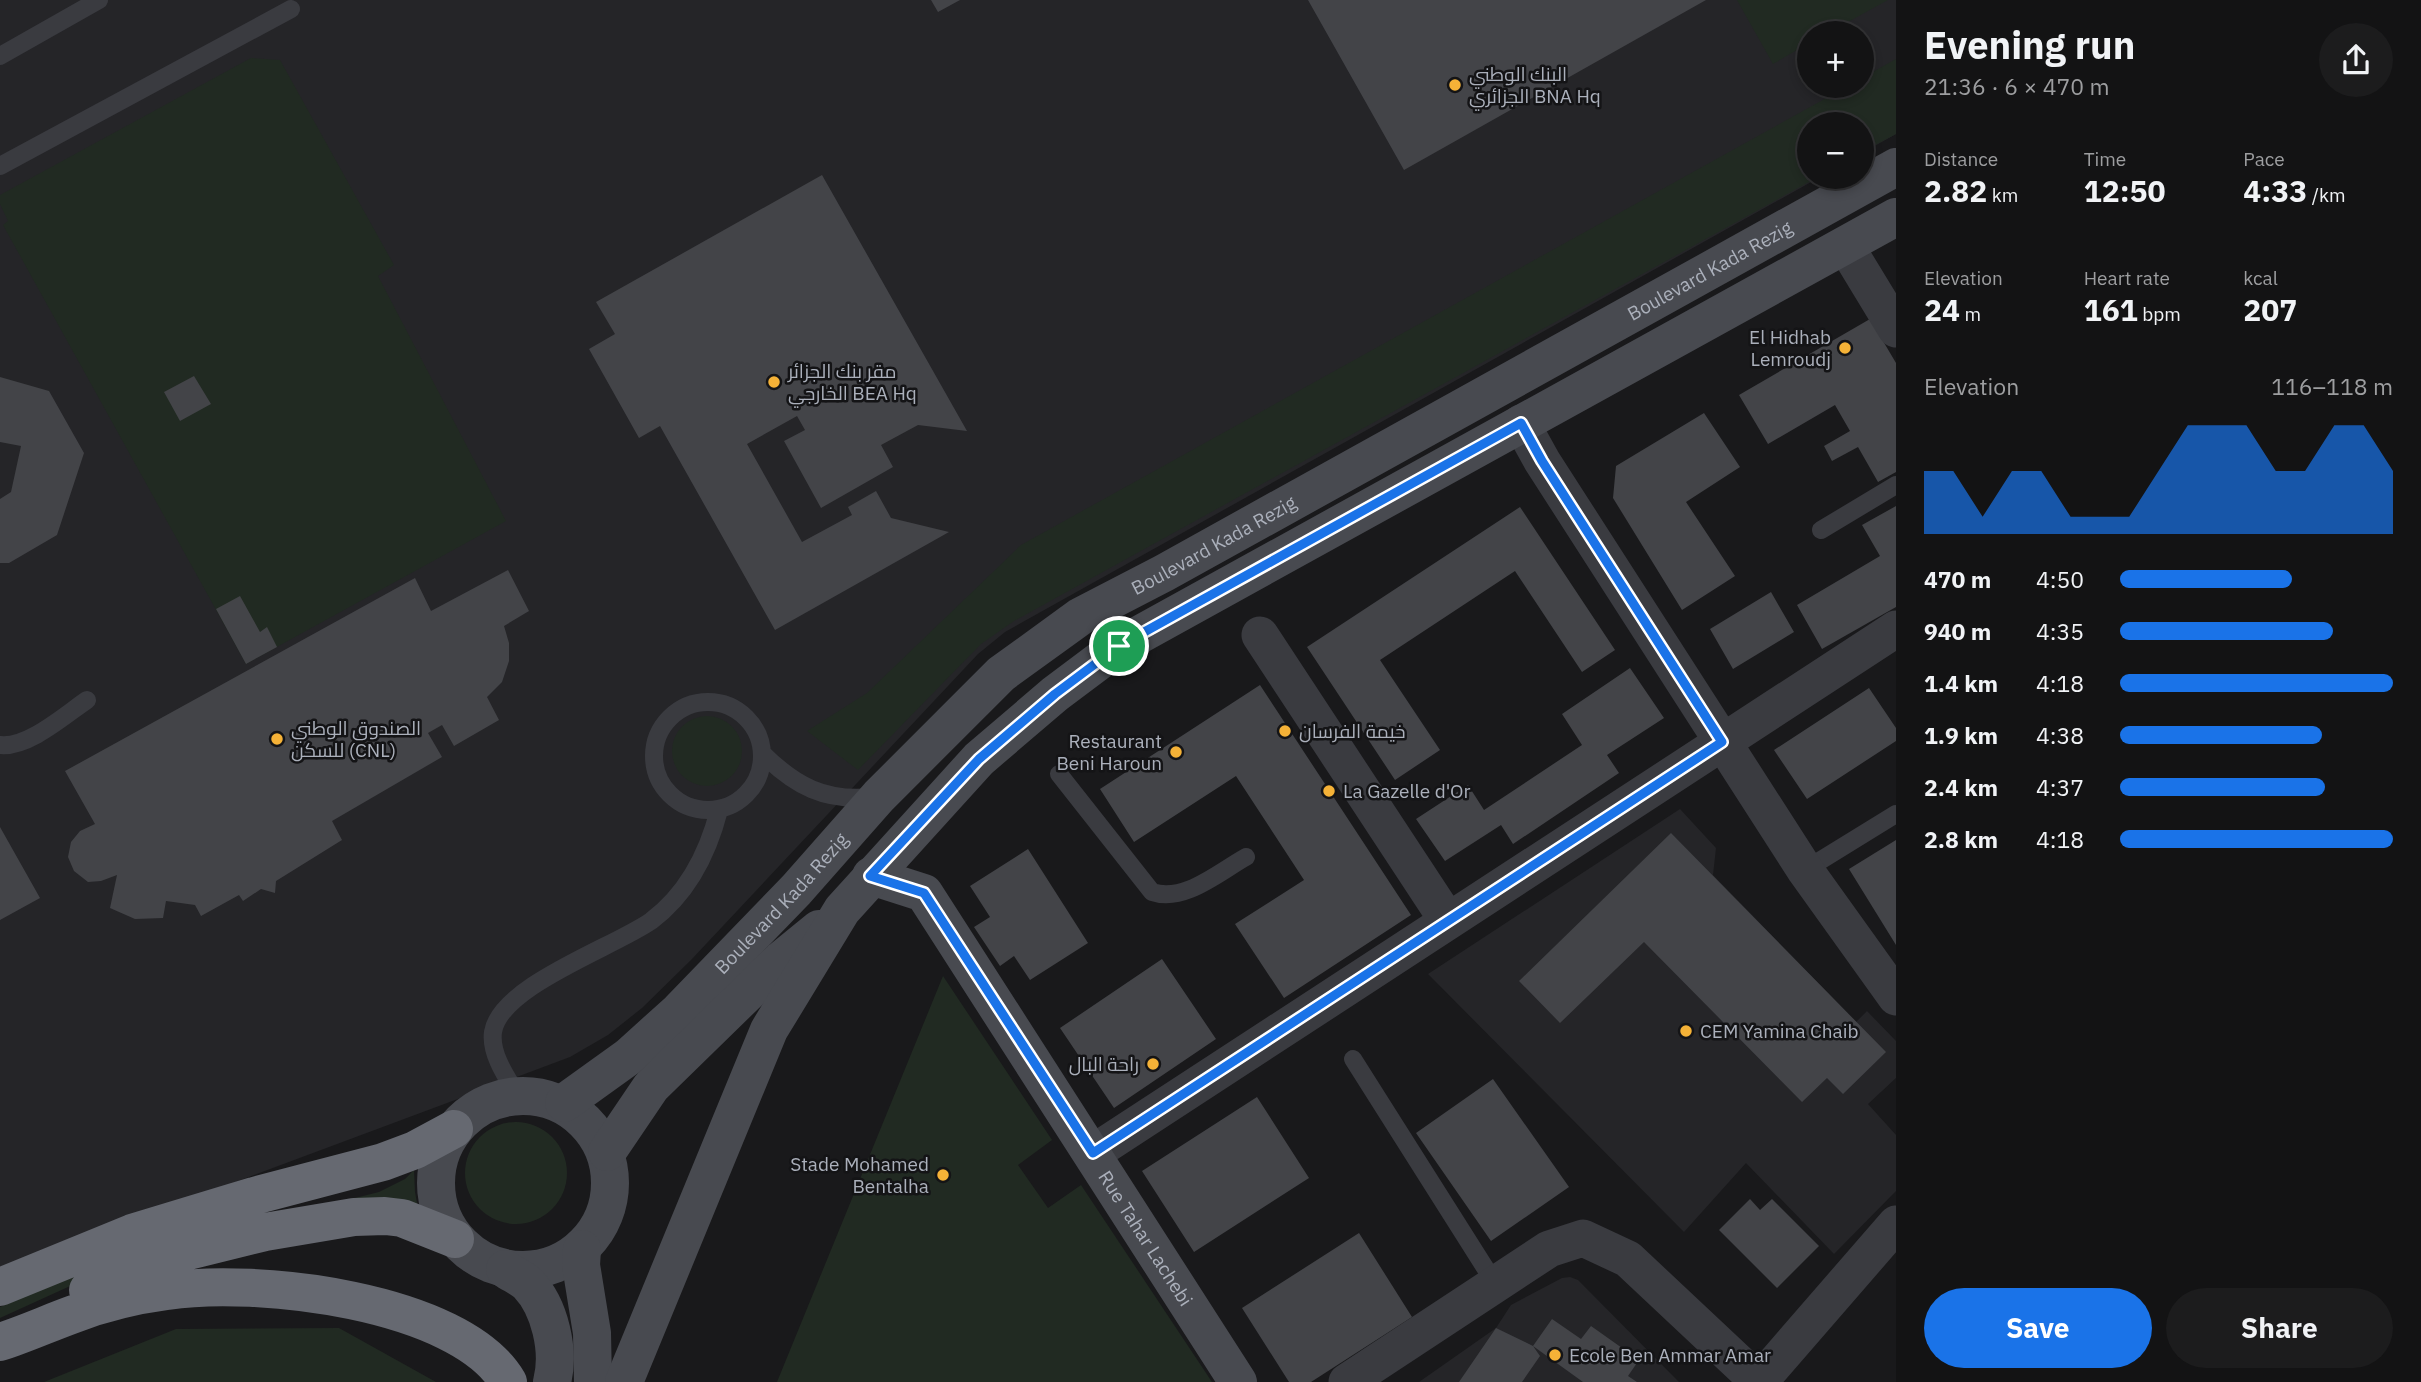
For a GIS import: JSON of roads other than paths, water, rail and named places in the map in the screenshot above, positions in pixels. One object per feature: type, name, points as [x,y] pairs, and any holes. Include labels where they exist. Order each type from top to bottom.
[{"type":"highway","points":[[0,1287],[132,1233],[254,1196],[383,1163],[454,1129]]},
{"type":"highway","points":[[0,1330],[176,1254],[265,1232],[354,1217],[385,1216],[418,1223],[455,1239]]},
{"type":"highway","points":[[0,1342],[77,1312],[168,1290],[203,1287],[265,1289],[368,1304],[444,1329],[490,1358],[508,1382]]},
{"type":"main road","name":"Boulevard Kada Rezig","points":[[564,1103],[628,1057],[678,1011],[796,890],[880,796],[1001,674],[1081,616],[1164,573],[1896,167]]},
{"type":"main road","points":[[624,1382],[769,1030],[842,910],[870,876],[979,759],[1055,694],[1119,646],[1896,217]]},
{"type":"main road","name":"Rue Tahar Lachebi","points":[[870,876],[924,893],[1238,1382]]},
{"type":"main road","name":"Boulevard Kada Rezig","points":[[607,1152],[651,1087],[781,960],[842,910]]},
{"type":"main road","points":[[535,1095],[564,1103],[590,1124],[607,1152],[604,1220],[582,1249],[559,1264],[519,1271],[486,1263],[455,1239],[444,1222],[435,1184],[437,1164],[444,1145],[454,1129],[476,1108],[505,1096],[535,1095]]},
{"type":"main road","points":[[582,1249],[581,1265],[592,1333],[593,1382]]},
{"type":"main road","points":[[505,1269],[527,1284],[547,1311],[555,1355],[552,1382]]},
{"type":"street","points":[[1844,245],[1896,329]]},
{"type":"street","points":[[1521,423],[1542,461],[1805,870],[1896,997]]},
{"type":"street","points":[[1093,1153],[1896,629]]},
{"type":"street","points":[[1260,635],[1448,921]]},
{"type":"street","points":[[1347,1382],[1549,1249],[1583,1238],[1628,1259],[1759,1382],[1896,1224]]},
{"type":"lane","points":[[0,57],[99,0]]},
{"type":"lane","points":[[0,166],[291,9]]},
{"type":"lane","points":[[1821,530],[1896,485]]},
{"type":"lane","points":[[0,745],[7,746],[30,738],[87,700]]},
{"type":"lane","points":[[708,702],[724,704],[739,711],[759,737],[762,753],[760,772],[751,789],[737,802],[719,810],[701,810],[683,805],[664,789],[653,760],[655,742],[663,725],[676,712],[691,704],[708,702]]},
{"type":"lane","points":[[762,753],[781,772],[815,791],[853,799],[880,796]]},
{"type":"lane","points":[[1059,774],[1152,892],[1163,896],[1181,894],[1246,857]]},
{"type":"lane","points":[[518,1096],[494,1049],[493,1030],[498,1018],[524,991],[629,935],[670,904],[691,878],[705,852],[719,810]]},
{"type":"lane","points":[[1805,870],[1896,814]]},
{"type":"lane","points":[[1353,1059],[1496,1285]]},
{"type":"place","name":"البنك الوطني الجزائري BNA Hq","points":[[1455,85]]},
{"type":"place","name":"El Hidhab Lemroudj","points":[[1845,348]]},
{"type":"place","name":"مقر بنك الجزائر الخارجي BEA Hq","points":[[774,382]]},
{"type":"place","name":"خيمة الفرسان","points":[[1285,731]]},
{"type":"place","name":"الصندوق الوطني للسكن (CNL)","points":[[277,739]]},
{"type":"place","name":"Restaurant Beni Haroun","points":[[1176,752]]},
{"type":"place","name":"La Gazelle d'Or","points":[[1329,791]]},
{"type":"place","name":"CEM Yamina Chaib","points":[[1686,1031]]},
{"type":"place","name":"راحة البال","points":[[1153,1064]]},
{"type":"place","name":"Stade Mohamed Bentalha","points":[[943,1175]]},
{"type":"place","name":"Ecole Ben Ammar Amar","points":[[1555,1355]]}]
